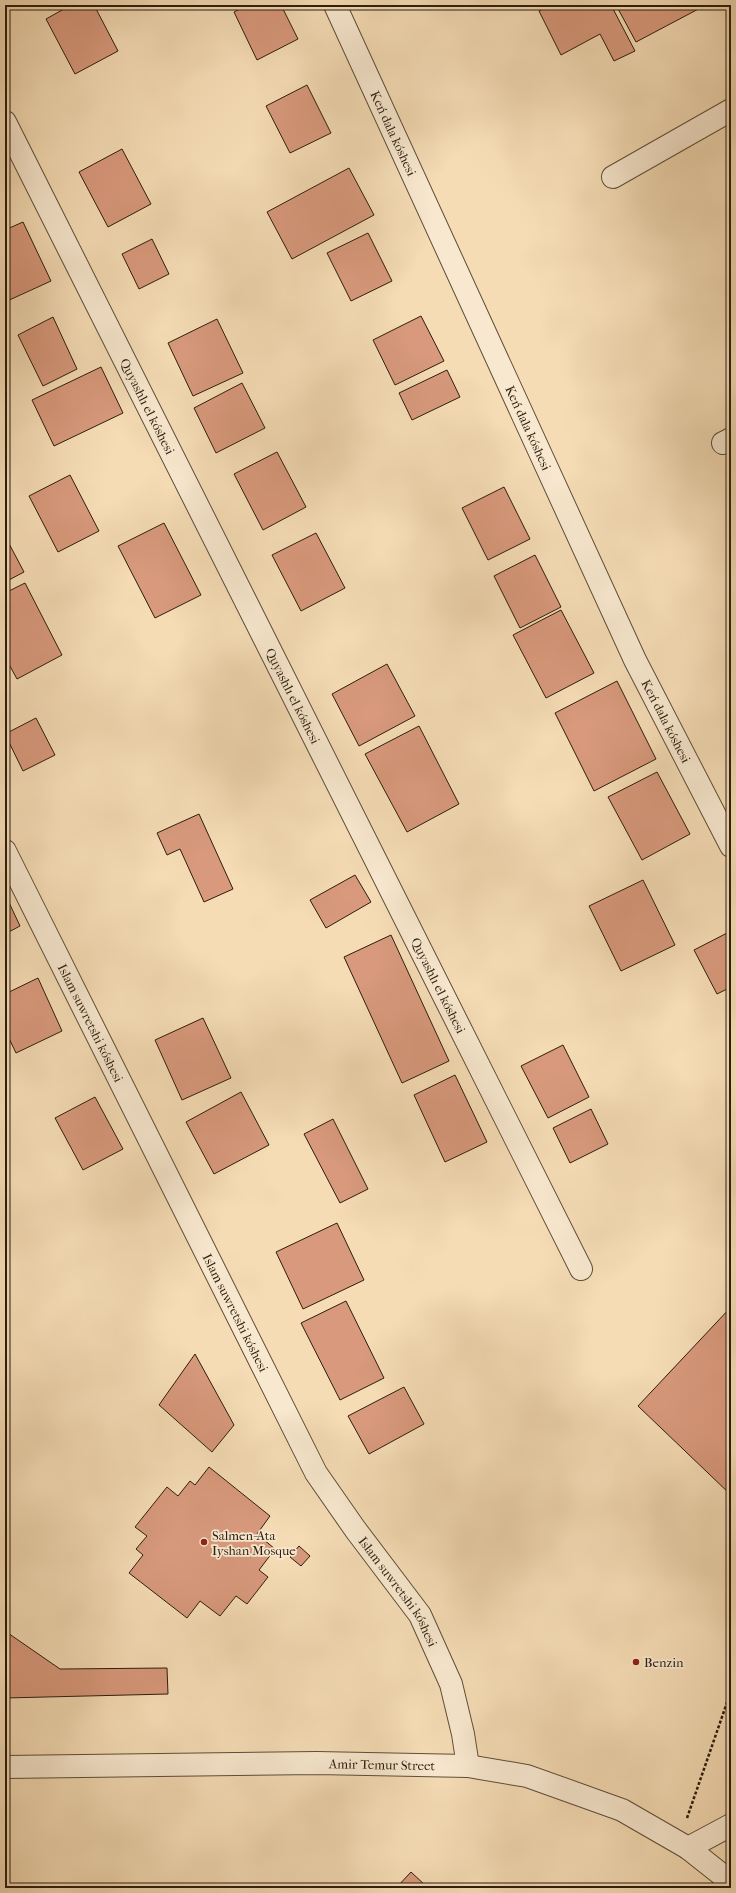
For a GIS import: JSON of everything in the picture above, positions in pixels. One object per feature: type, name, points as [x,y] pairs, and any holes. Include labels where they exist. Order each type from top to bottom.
[{"type":"street","name":"Keń dala kóshesi","points":[[335,5],[635,660],[731,846]]},
{"type":"street","points":[[613,177],[731,110]]},
{"type":"street","name":"Quyashlı el kóshesi","points":[[5,122],[581,1269]]},
{"type":"street","name":"Islam suwretshi kóshesi","points":[[5,851],[316,1473],[355,1529],[420,1615],[452,1684],[463,1734],[468,1766]]},
{"type":"street","name":"Amir Temur Street","points":[[5,1767],[318,1763],[468,1766],[527,1776],[622,1810],[688,1848],[731,1882]]},
{"type":"street","points":[[688,1848],[731,1825]]},
{"type":"path","points":[[686,1823],[731,1691]]},
{"type":"building","points":[[71,5],[94,5],[118,51],[75,74],[46,19]]},
{"type":"building","points":[[247,5],[281,5],[298,39],[257,60],[234,12]]},
{"type":"building","points":[[551,5],[611,5],[635,51],[614,61],[600,34],[561,55],[539,11]]},
{"type":"building","points":[[616,5],[706,5],[636,42]]},
{"type":"building","points":[[307,85],[331,133],[290,153],[266,106]]},
{"type":"building","points":[[122,149],[151,204],[108,227],[79,172]]},
{"type":"building","points":[[349,168],[374,215],[292,259],[267,212]]},
{"type":"building","points":[[23,222],[51,281],[5,302],[5,230]]},
{"type":"building","points":[[368,233],[392,281],[351,301],[327,253]]},
{"type":"building","points":[[152,239],[169,274],[139,289],[122,254]]},
{"type":"building","points":[[421,316],[444,361],[395,385],[373,340]]},
{"type":"building","points":[[53,317],[77,369],[43,386],[18,335]]},
{"type":"building","points":[[217,319],[243,373],[193,396],[168,343]]},
{"type":"building","points":[[101,367],[123,413],[54,446],[32,400]]},
{"type":"building","points":[[447,370],[460,397],[412,420],[399,393]]},
{"type":"building","points":[[242,383],[265,428],[216,453],[194,408]]},
{"type":"building","points":[[277,452],[306,507],[263,530],[234,474]]},
{"type":"building","points":[[70,475],[99,531],[58,552],[29,496]]},
{"type":"building","points":[[504,487],[530,539],[488,560],[462,508]]},
{"type":"building","points":[[164,523],[201,595],[155,618],[118,546]]},
{"type":"building","points":[[316,533],[345,588],[301,611],[272,555]]},
{"type":"building","points":[[5,536],[24,572],[5,582]]},
{"type":"building","points":[[535,555],[561,607],[520,628],[494,576]]},
{"type":"building","points":[[25,583],[62,655],[17,679],[5,657],[5,593]]},
{"type":"building","points":[[561,610],[594,673],[546,698],[513,635]]},
{"type":"building","points":[[387,664],[415,716],[359,746],[332,694]]},
{"type":"building","points":[[617,681],[656,759],[594,791],[555,713]]},
{"type":"building","points":[[36,718],[55,755],[23,771],[5,734]]},
{"type":"building","points":[[419,726],[459,804],[407,832],[365,754]]},
{"type":"building","points":[[657,772],[690,834],[642,860],[608,797]]},
{"type":"building","points":[[199,814],[233,889],[204,902],[180,849],[167,855],[157,833]]},
{"type":"building","points":[[355,875],[371,902],[326,928],[310,900]]},
{"type":"building","points":[[643,880],[675,945],[621,971],[589,906]]},
{"type":"building","points":[[5,894],[20,926],[5,934]]},
{"type":"building","points":[[731,931],[731,987],[717,994],[694,950]]},
{"type":"building","points":[[391,935],[449,1061],[402,1083],[344,957]]},
{"type":"building","points":[[38,978],[62,1031],[16,1053],[5,1030],[5,994]]},
{"type":"building","points":[[203,1018],[231,1078],[182,1100],[155,1040]]},
{"type":"building","points":[[563,1045],[589,1097],[548,1118],[521,1066]]},
{"type":"building","points":[[455,1075],[487,1142],[445,1162],[414,1095]]},
{"type":"building","points":[[241,1092],[269,1145],[214,1174],[186,1122]]},
{"type":"building","points":[[95,1097],[123,1149],[83,1170],[55,1118]]},
{"type":"building","points":[[591,1109],[608,1144],[570,1163],[553,1128]]},
{"type":"building","points":[[333,1119],[368,1189],[340,1203],[304,1134]]},
{"type":"building","points":[[337,1223],[364,1280],[303,1309],[276,1252]]},
{"type":"building","points":[[346,1301],[384,1378],[340,1400],[301,1323]]},
{"type":"building","points":[[731,1307],[731,1495],[638,1406]]},
{"type":"building","points":[[195,1354],[234,1425],[212,1452],[159,1405]]},
{"type":"building","points":[[404,1387],[424,1424],[369,1454],[348,1416]]},
{"type":"building","name":"Salmen-Ata Iyshan Mosque","points":[[209,1467],[270,1516],[257,1534],[275,1549],[259,1570],[268,1577],[247,1604],[236,1596],[220,1616],[200,1601],[187,1618],[129,1573],[143,1555],[136,1549],[147,1536],[135,1527],[167,1487],[178,1496],[190,1481],[195,1485]]},
{"type":"building","points":[[299,1546],[310,1556],[301,1566],[290,1557]]},
{"type":"building","points":[[5,1631],[60,1669],[167,1668],[168,1694],[5,1698]]},
{"type":"building","points":[[411,1872],[426,1886],[428,1888],[396,1888]]},
{"type":"place","name":"Salmen-Ata Iyshan Mosque","points":[[204,1542]]},
{"type":"place","name":"Benzin","points":[[636,1662]]}]
